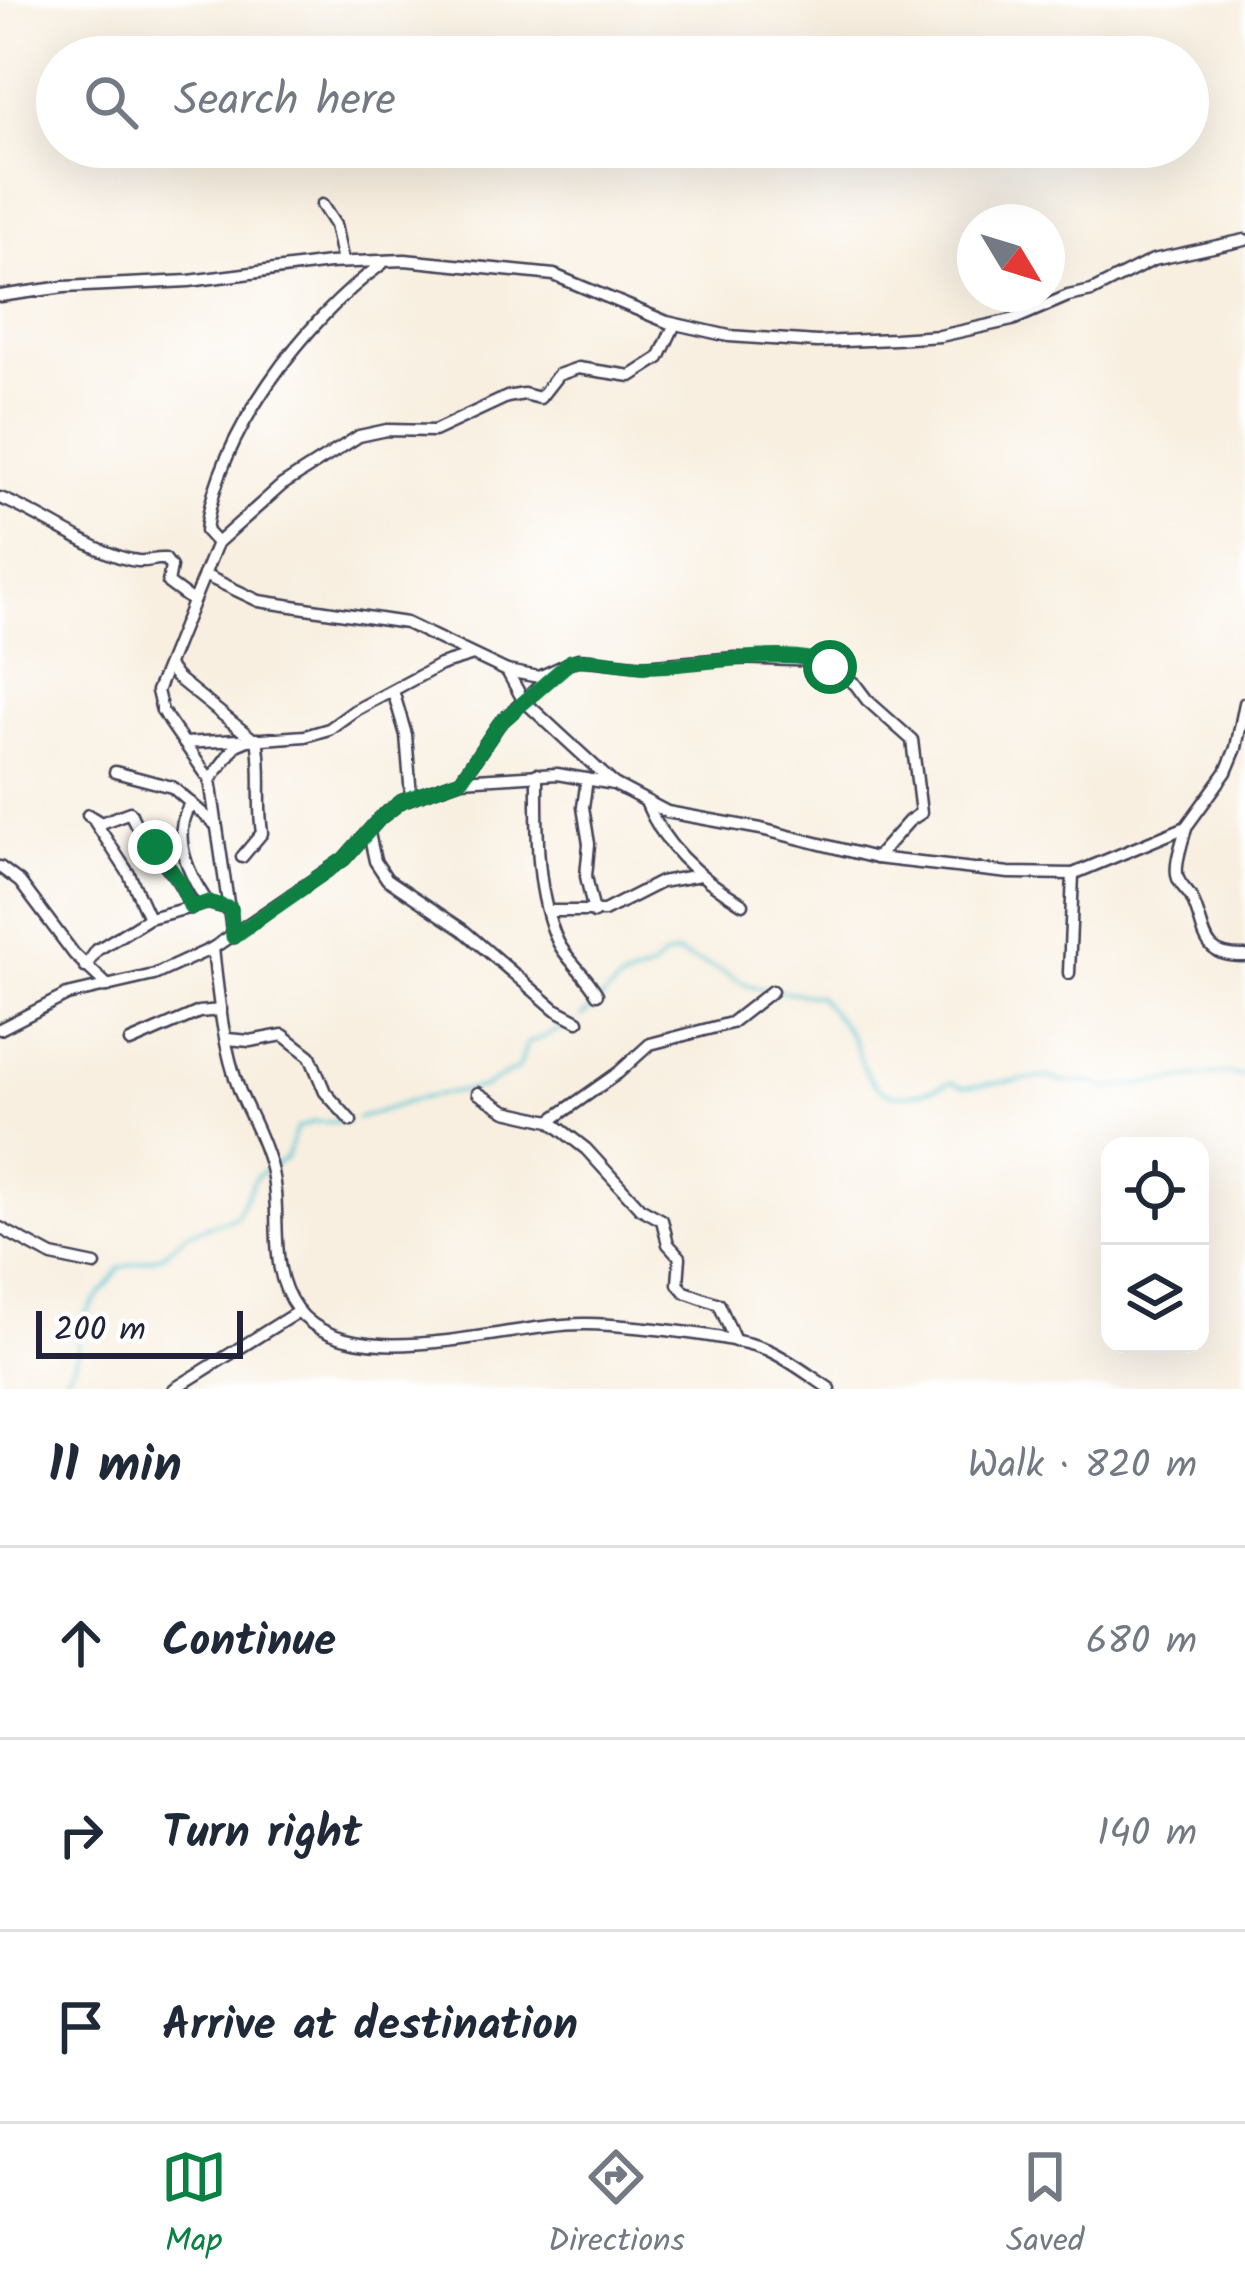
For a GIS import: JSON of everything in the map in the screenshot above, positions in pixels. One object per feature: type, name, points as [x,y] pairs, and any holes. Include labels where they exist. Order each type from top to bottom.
[{"type":"street","points":[[322,205],[335,226],[343,262]]},
{"type":"street","points":[[0,296],[53,288],[189,281],[343,262],[423,261],[554,274],[675,324],[729,336],[780,341],[940,336],[1012,320],[1092,291],[1153,260],[1245,240]]},
{"type":"street","points":[[217,543],[206,531],[212,493],[220,466],[242,426],[315,322],[352,285],[385,262]]},
{"type":"street","points":[[233,937],[210,780],[162,712],[157,695],[217,543],[282,485],[349,440],[377,430],[434,431],[507,397],[540,398],[558,375],[578,368],[628,378],[659,358],[675,324]]},
{"type":"street","points":[[0,498],[126,559],[165,559],[171,567],[168,583],[191,600]]},
{"type":"street","points":[[204,575],[259,601],[406,623],[507,670],[532,677],[553,673]]},
{"type":"street","points":[[184,743],[316,734],[440,665],[470,656]]},
{"type":"street","points":[[461,780],[499,724],[553,673],[578,659],[644,666],[735,658],[821,661],[855,684],[914,744],[921,813],[876,858]]},
{"type":"street","points":[[167,666],[253,740],[262,833],[242,856]]},
{"type":"street","points":[[507,670],[523,700],[614,784],[667,812],[761,829],[876,858],[1009,873],[1073,874],[1186,827]]},
{"type":"street","points":[[393,691],[406,735],[411,796]]},
{"type":"street","points":[[1245,704],[1226,772],[1186,827],[1177,863],[1178,880],[1192,896],[1214,950],[1224,956],[1245,956]]},
{"type":"street","points":[[210,780],[231,749],[253,740]]},
{"type":"street","points":[[115,772],[162,782],[216,825]]},
{"type":"street","points":[[0,1029],[67,995],[154,975],[213,949],[329,871],[380,818],[411,796],[461,780],[537,774],[614,784]]},
{"type":"street","points":[[537,774],[541,876],[548,911],[561,948],[585,972],[597,994]]},
{"type":"street","points":[[587,779],[583,807],[589,844],[586,876],[594,913]]},
{"type":"street","points":[[190,802],[180,821],[183,851],[208,902]]},
{"type":"street","points":[[646,802],[654,823],[700,875],[743,904]]},
{"type":"street","points":[[149,918],[129,874],[92,819],[103,823],[130,812],[175,873],[191,908]]},
{"type":"street","points":[[369,832],[375,861],[387,879],[464,930],[555,1009],[578,1021]]},
{"type":"street","points":[[0,867],[20,882],[85,967],[108,986]]},
{"type":"street","points":[[1069,974],[1073,874]]},
{"type":"street","points":[[548,911],[594,913],[661,882],[700,875]]},
{"type":"street","points":[[85,967],[97,950],[149,918],[208,902],[231,909]]},
{"type":"street","points":[[213,949],[221,1010],[241,1092],[273,1174],[278,1264],[298,1312],[337,1338],[383,1345],[575,1324],[736,1341],[768,1351],[830,1389]]},
{"type":"street","points":[[550,1120],[650,1044],[731,1023],[772,992]]},
{"type":"street","points":[[130,1042],[199,1012],[221,1010]]},
{"type":"street","points":[[227,1039],[250,1041],[284,1035],[310,1057],[325,1092],[352,1121]]},
{"type":"street","points":[[478,1093],[506,1111],[550,1120],[586,1149],[640,1208],[662,1220],[668,1244],[680,1257],[678,1284],[685,1292],[719,1304],[736,1341]]},
{"type":"street","points":[[0,1228],[52,1256],[94,1265]]},
{"type":"street","points":[[174,1389],[298,1312]]},
{"type":"waterway","points":[[582,1017],[620,982],[677,953],[769,990]]},
{"type":"waterway","points":[[779,991],[818,996],[850,1035],[872,1082],[893,1094],[919,1093],[952,1082],[963,1087],[1050,1077],[1107,1089],[1227,1073],[1245,1077]]},
{"type":"waterway","points":[[357,1119],[417,1099],[484,1087],[518,1068],[527,1044],[574,1023]]},
{"type":"waterway","points":[[274,1166],[286,1158],[296,1129],[314,1122],[348,1122]]},
{"type":"waterway","points":[[55,1389],[75,1360],[77,1325],[120,1268],[161,1256],[188,1233],[236,1216],[256,1177],[265,1171]]},
{"type":"route","points":[[155,847],[191,908],[208,902],[231,909],[233,937],[344,859],[402,801],[461,780],[512,709],[571,661],[644,666],[735,658],[813,658],[830,667]]}]
